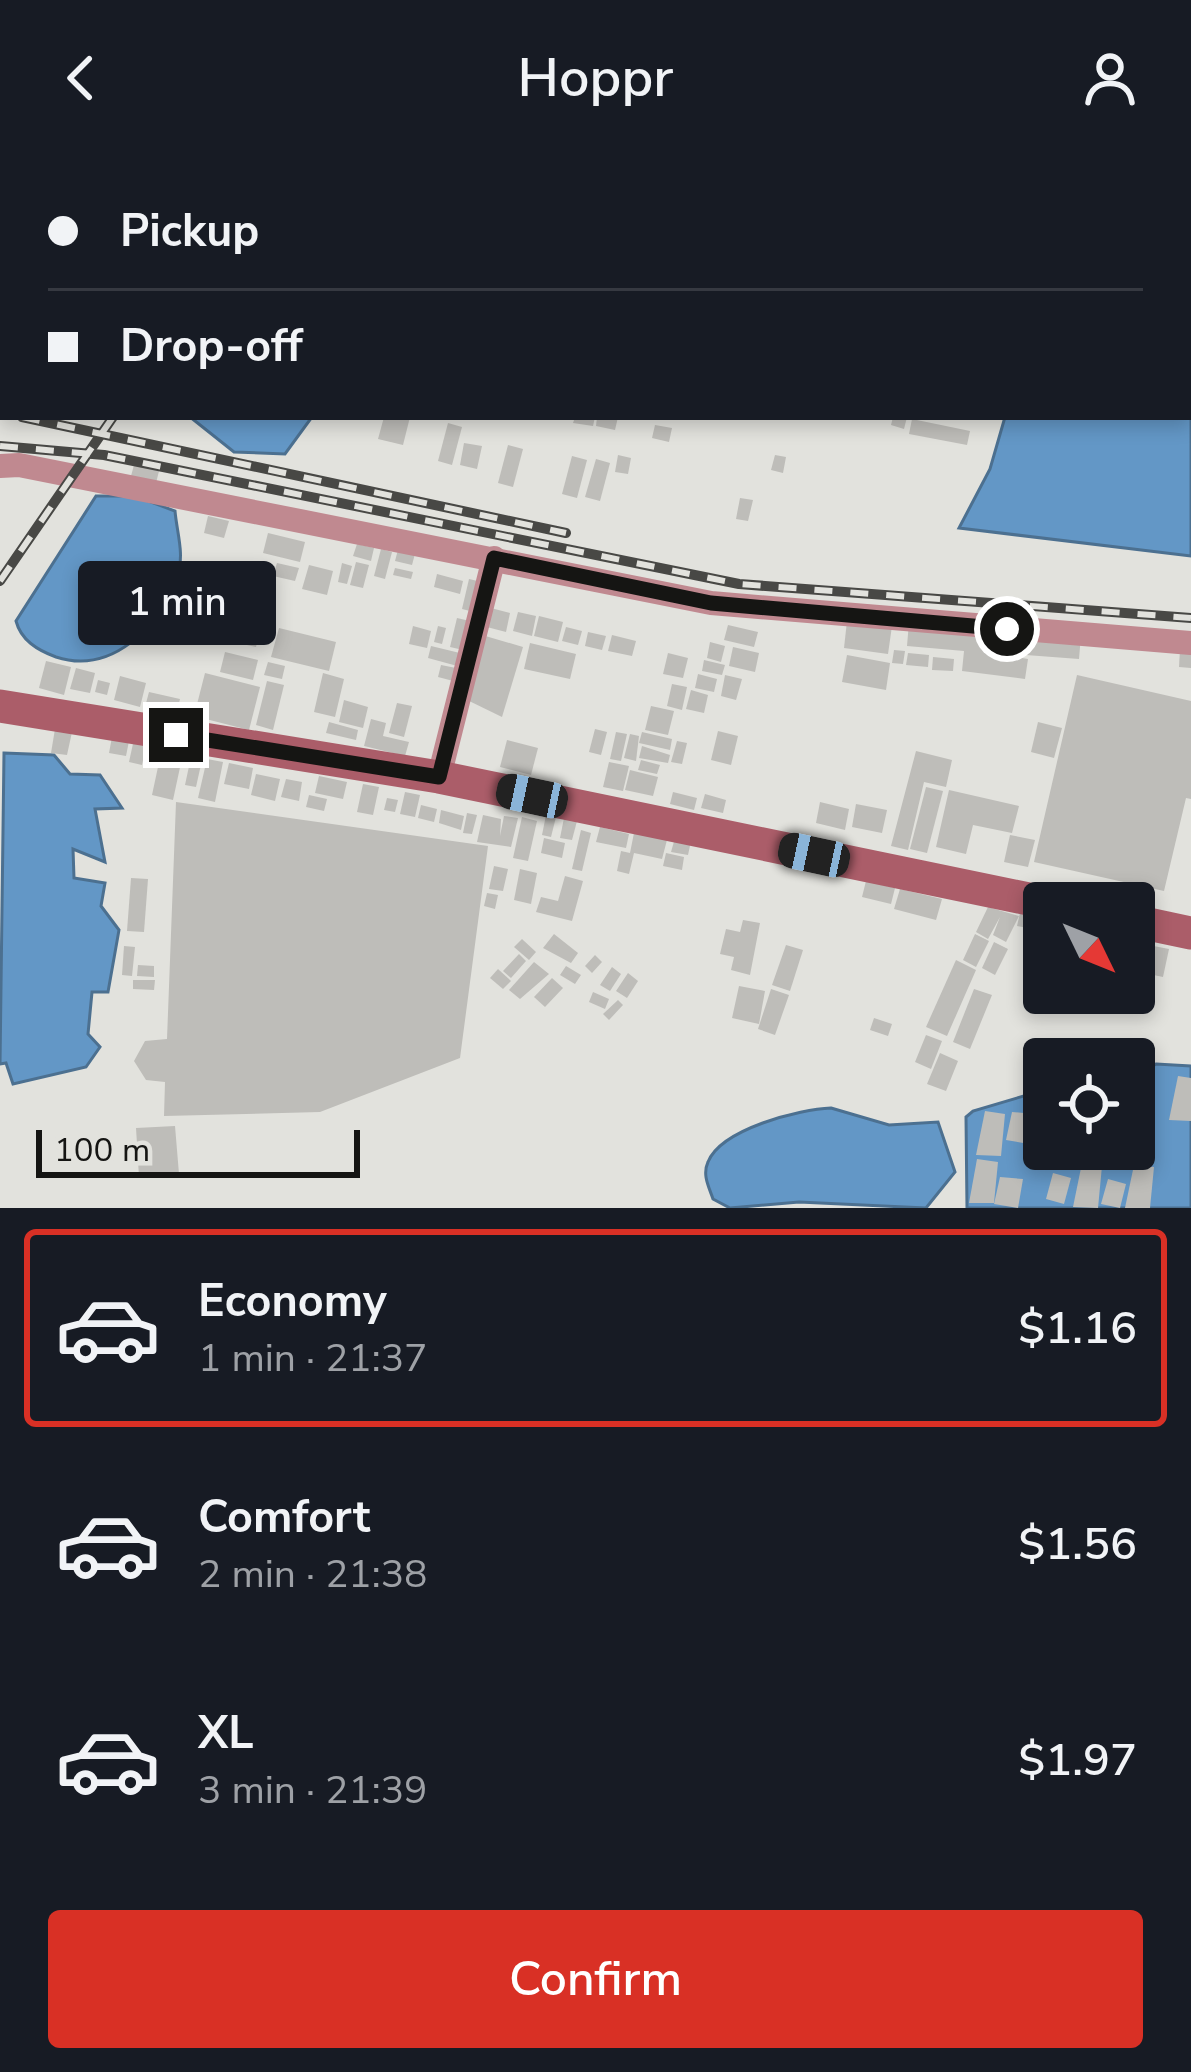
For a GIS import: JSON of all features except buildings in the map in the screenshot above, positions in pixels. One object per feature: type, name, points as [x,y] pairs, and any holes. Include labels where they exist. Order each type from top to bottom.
[{"type":"main road","points":[[0,706],[439,777],[1023,898]]},
{"type":"main road","points":[[1155,925],[1191,932]]},
{"type":"street","points":[[0,466],[19,465],[711,603],[1191,643]]},
{"type":"street","points":[[439,777],[494,558]]},
{"type":"water","points":[[194,420],[310,420],[285,454],[234,452]]},
{"type":"water","points":[[1004,420],[1191,420],[1191,556],[959,528],[990,469]]},
{"type":"water","points":[[96,496],[135,496],[175,511],[180,560],[169,596],[145,629],[114,653],[76,661],[36,648],[16,621]]},
{"type":"water","points":[[4,753],[54,755],[70,774],[100,775],[122,808],[95,809],[105,862],[73,849],[74,878],[105,883],[101,906],[119,930],[108,992],[92,992],[88,1034],[100,1047],[86,1067],[13,1084],[6,1063],[0,1064]]},
{"type":"water","points":[[1155,1065],[1191,1066],[1191,1208],[967,1208],[966,1117],[1023,1096],[1023,1170],[1155,1170]]},
{"type":"water","points":[[831,1108],[889,1125],[938,1122],[955,1172],[926,1208],[799,1202],[730,1208],[713,1199],[706,1167],[728,1140],[782,1117]]},
{"type":"railway","points":[[36,420],[566,533]]},
{"type":"railway","points":[[0,581],[111,420]]},
{"type":"railway","points":[[0,446],[104,455],[739,584],[1191,618]]},
{"type":"route","points":[[176,735],[439,777],[494,558],[711,603],[1007,629]]}]
